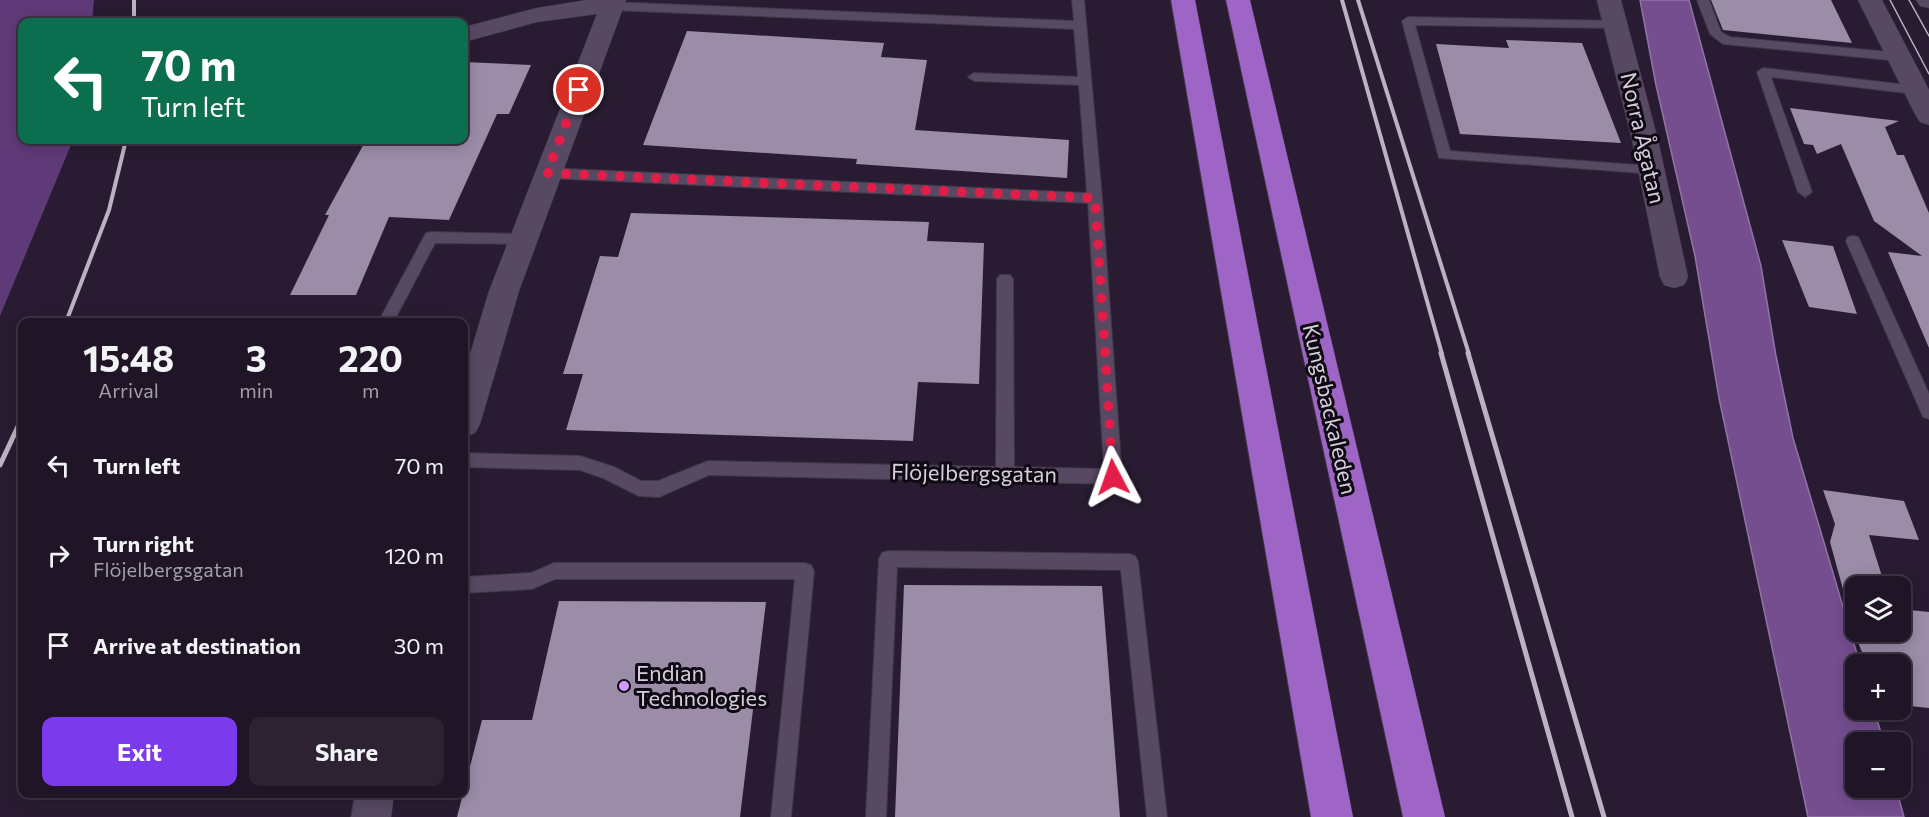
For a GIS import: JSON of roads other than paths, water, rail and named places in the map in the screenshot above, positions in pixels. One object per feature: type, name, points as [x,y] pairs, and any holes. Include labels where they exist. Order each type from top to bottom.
[{"type":"highway","points":[[1183,0],[1332,817]]},
{"type":"highway","name":"Kungsbackaleden","points":[[1238,0],[1424,817]]},
{"type":"main road","points":[[1869,0],[1929,116]]},
{"type":"street","points":[[468,33],[547,12],[613,3],[547,173],[469,386]]},
{"type":"street","name":"Norra Ågatan","points":[[1612,12],[1645,141],[1674,277]]},
{"type":"street","points":[[371,817],[374,798]]},
{"type":"lane","name":"Flöjelbergsgatan","points":[[468,460],[580,463],[608,472],[639,488],[659,489],[708,468],[1113,477],[1095,198],[1078,0]]},
{"type":"lane","points":[[1702,0],[1716,34],[1727,41],[1900,57]]},
{"type":"lane","points":[[613,3],[1079,25]]},
{"type":"lane","points":[[1612,12],[1408,21],[1444,154],[1650,171]]},
{"type":"lane","points":[[1805,192],[1763,72],[1915,90]]},
{"type":"lane","points":[[974,76],[1084,81]]},
{"type":"lane","points":[[547,173],[1095,198]]},
{"type":"lane","points":[[389,317],[431,237],[523,239]]},
{"type":"lane","points":[[1853,241],[1929,412]]},
{"type":"lane","points":[[1005,279],[1005,474]]},
{"type":"lane","points":[[876,817],[888,559],[1129,562],[1157,817]]},
{"type":"lane","points":[[468,585],[532,581],[554,571],[805,571],[781,817]]},
{"type":"tram line","points":[[1890,0],[1929,74]]},
{"type":"tram line","points":[[1909,0],[1929,36]]},
{"type":"railway","points":[[134,0],[134,18]]},
{"type":"railway","points":[[1342,0],[1442,354]]},
{"type":"railway","points":[[1358,0],[1469,354]]},
{"type":"railway","points":[[68,318],[109,210],[125,144]]},
{"type":"railway","points":[[1441,353],[1572,817]]},
{"type":"railway","points":[[1468,353],[1604,817]]},
{"type":"railway","points":[[0,465],[18,427]]},
{"type":"place","name":"Endian Technologies","points":[[624,686]]}]
